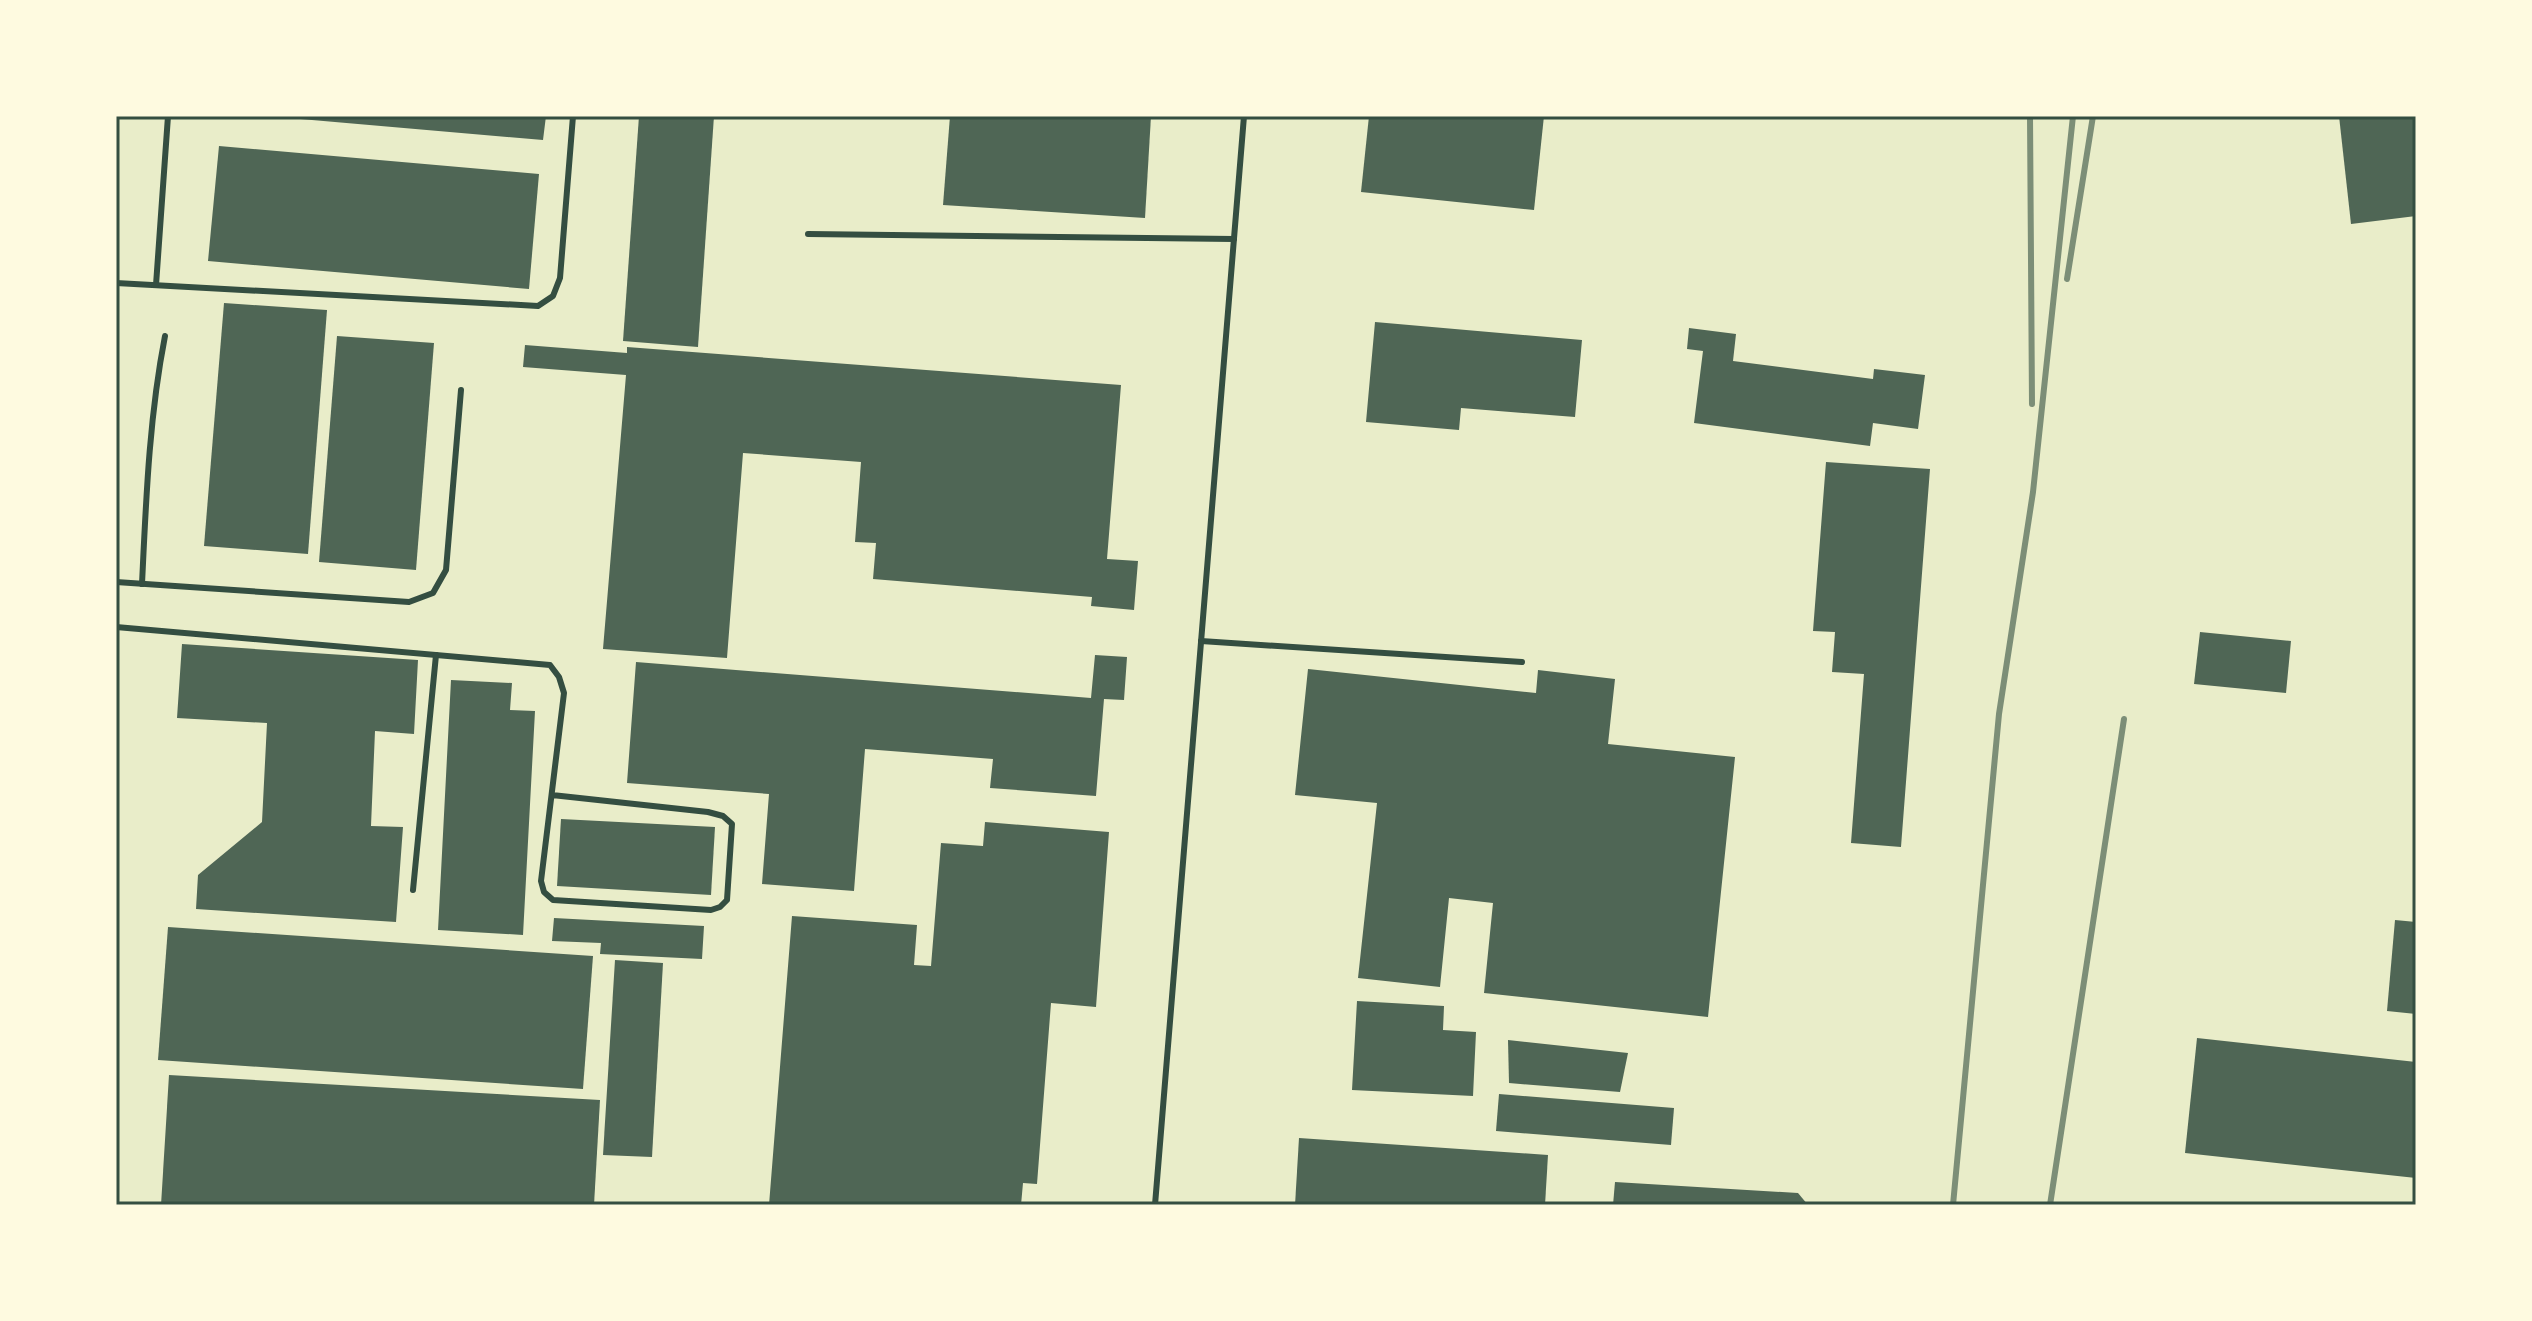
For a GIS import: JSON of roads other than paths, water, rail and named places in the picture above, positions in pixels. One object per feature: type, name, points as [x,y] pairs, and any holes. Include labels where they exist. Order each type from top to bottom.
[{"type":"lane","points":[[156,285],[168,116]]},
{"type":"lane","points":[[116,283],[538,306],[553,296],[560,278],[573,116]]},
{"type":"lane","points":[[1155,1205],[1244,116]]},
{"type":"lane","points":[[808,234],[1234,239]]},
{"type":"lane","points":[[142,584],[149,447],[156,381],[165,336]]},
{"type":"lane","points":[[116,582],[409,602],[433,593],[446,570],[461,390]]},
{"type":"lane","points":[[116,627],[550,665],[559,677],[564,693],[541,881],[544,892],[553,900],[711,910],[727,900],[732,824],[723,816],[552,795]]},
{"type":"lane","points":[[1201,641],[1522,662]]},
{"type":"lane","points":[[413,890],[436,655]]},
{"type":"railway","points":[[2030,116],[2032,404]]},
{"type":"railway","points":[[1953,1205],[1999,714],[2033,492],[2073,116]]},
{"type":"railway","points":[[2067,279],[2093,116]]},
{"type":"railway","points":[[2050,1205],[2124,719]]}]
